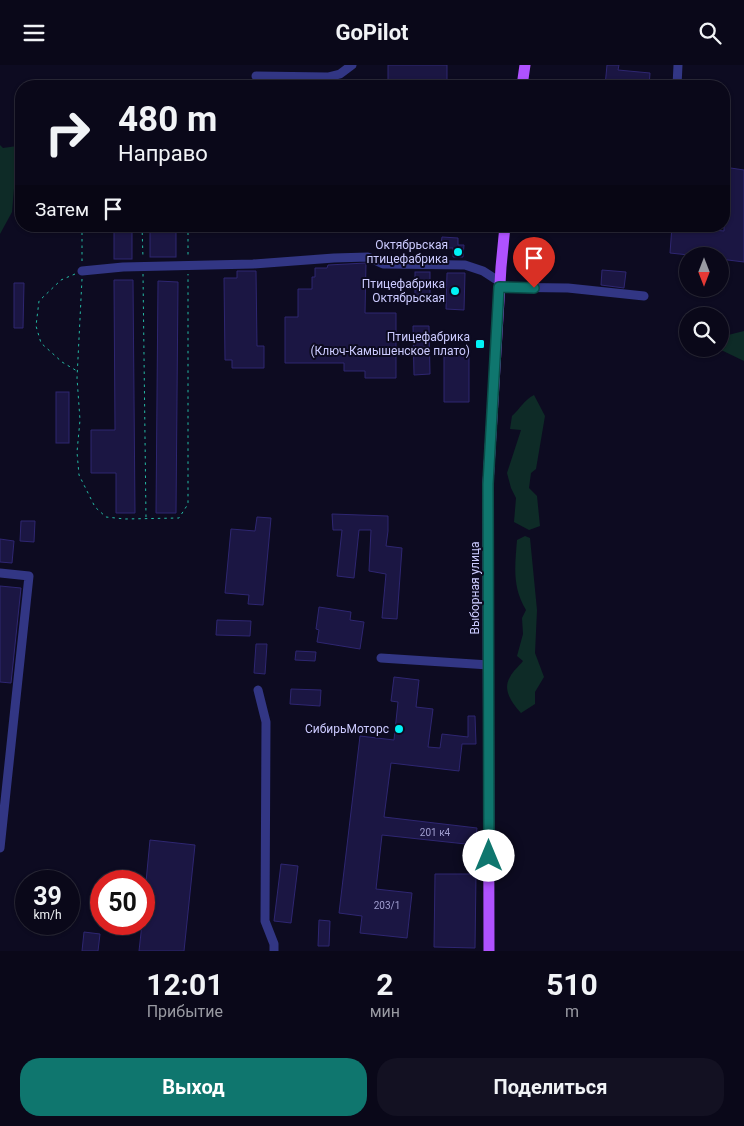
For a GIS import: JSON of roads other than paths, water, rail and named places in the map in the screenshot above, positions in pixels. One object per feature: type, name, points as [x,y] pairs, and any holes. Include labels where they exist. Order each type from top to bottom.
[{"type":"main road","points":[[523,80],[525,65]]},
{"type":"main road","name":"Выборная улица","points":[[489,951],[488,484],[504,232]]},
{"type":"lane","points":[[256,76],[328,77],[340,74],[352,65]]},
{"type":"lane","points":[[677,80],[678,65]]},
{"type":"lane","points":[[82,271],[123,267],[253,264],[368,257],[383,264],[465,265],[483,271],[500,285],[568,288],[644,296]]},
{"type":"lane","points":[[0,573],[29,576],[0,848]]},
{"type":"lane","points":[[381,658],[489,665]]},
{"type":"lane","points":[[258,690],[266,722],[265,921],[274,944],[274,951]]},
{"type":"place","name":"Октябрьская птицефабрика","points":[[458,252]]},
{"type":"place","name":"Птицефабрика Октябрьская","points":[[455,291]]},
{"type":"place","name":"Птицефабрика (Ключ-Камышенское плато)","points":[[480,344]]},
{"type":"place","name":"СибирьМоторс","points":[[399,729]]}]
